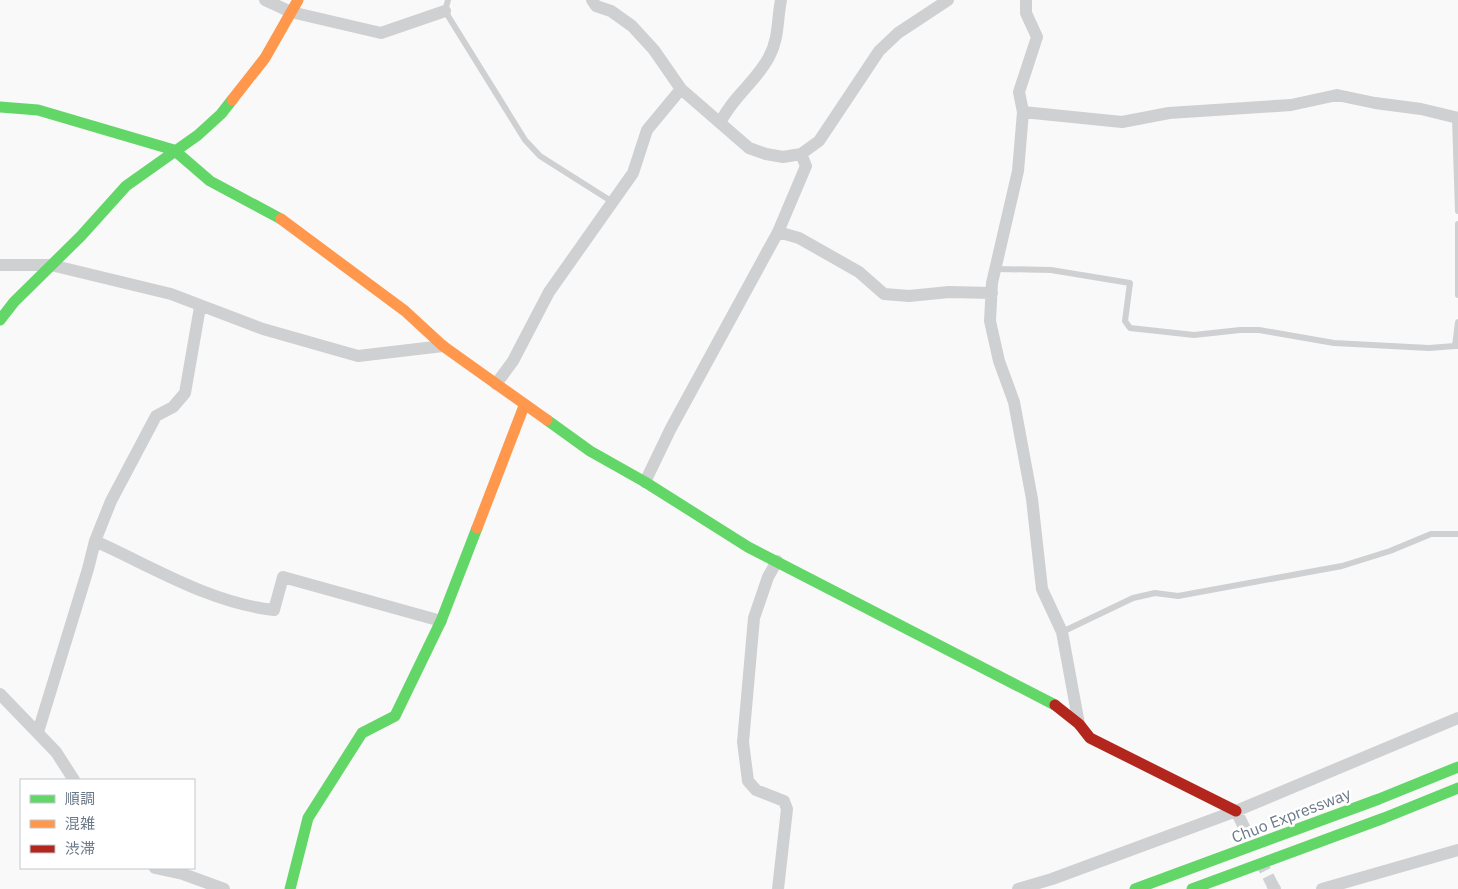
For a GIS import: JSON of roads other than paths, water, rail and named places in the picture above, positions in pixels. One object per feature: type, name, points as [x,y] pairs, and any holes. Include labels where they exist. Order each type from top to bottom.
[{"type":"main road","points":[[0,320],[14,302],[126,186],[174,150],[198,135],[238,94],[265,58],[298,0]]},
{"type":"main road","points":[[0,107],[38,110],[174,150],[210,181],[290,224],[405,311],[443,346],[524,406],[590,451],[645,482],[748,546],[1060,708],[1079,724],[1090,738],[1236,811]]},
{"type":"main road","points":[[290,889],[308,818],[362,733],[395,716],[441,621],[524,406]]},
{"type":"main road","name":"Chuo Expressway","points":[[1135,889],[1370,802],[1458,766]]},
{"type":"main road","points":[[1192,889],[1384,818],[1458,788]]},
{"type":"street","points":[[266,0],[291,12],[381,33],[447,6]]},
{"type":"street","points":[[592,0],[596,6],[616,14],[638,31],[654,50],[681,89],[749,148],[775,156],[802,154],[814,145],[826,131],[879,51],[898,33],[948,0]]},
{"type":"street","points":[[1026,0],[1026,13],[1037,37],[1019,92],[1023,112],[1018,171],[992,293],[990,321],[998,361],[1014,402],[1032,499],[1042,589],[1062,632],[1079,724]]},
{"type":"street","points":[[720,123],[732,102],[761,70],[769,58],[778,31],[779,1]]},
{"type":"street","points":[[496,384],[512,361],[549,292],[633,173],[646,130],[681,89]]},
{"type":"street","points":[[1023,112],[1122,122],[1170,113],[1291,105],[1337,95],[1374,103],[1421,108],[1457,119]]},
{"type":"street","points":[[645,482],[671,428],[778,232],[806,166],[802,154]]},
{"type":"street","points":[[778,232],[800,238],[859,272],[884,294],[908,296],[949,292],[992,293]]},
{"type":"street","points":[[0,265],[51,265],[171,294],[200,307],[262,329],[358,356],[443,346]]},
{"type":"street","points":[[38,732],[88,570],[95,541],[111,501],[156,416],[172,406],[185,393],[200,307]]},
{"type":"street","points":[[95,541],[143,562],[192,588],[252,608],[274,610],[283,577],[441,621]]},
{"type":"street","points":[[777,561],[768,577],[754,618],[743,742],[748,781],[756,790],[784,801],[787,809],[778,889]]},
{"type":"street","points":[[0,694],[56,752],[73,779]]},
{"type":"street","points":[[1018,889],[1053,884],[1236,811],[1458,718]]},
{"type":"street","points":[[1236,811],[1246,831]]},
{"type":"street","points":[[1322,889],[1341,886],[1458,850]]},
{"type":"street","points":[[160,869],[183,874],[224,889]]},
{"type":"lane","points":[[447,6],[525,140],[540,156],[612,201]]},
{"type":"lane","points":[[1457,119],[1458,211]]},
{"type":"lane","points":[[1458,224],[1458,295]]},
{"type":"lane","points":[[997,269],[1050,270],[1130,283],[1125,321],[1130,328],[1194,335],[1259,330],[1334,343],[1429,348],[1457,346],[1458,322]]},
{"type":"lane","points":[[1062,632],[1133,598],[1155,593],[1178,596],[1342,566],[1390,551],[1431,534],[1458,534]]},
{"type":"tunnel","points":[[1260,860],[1273,886]]}]
